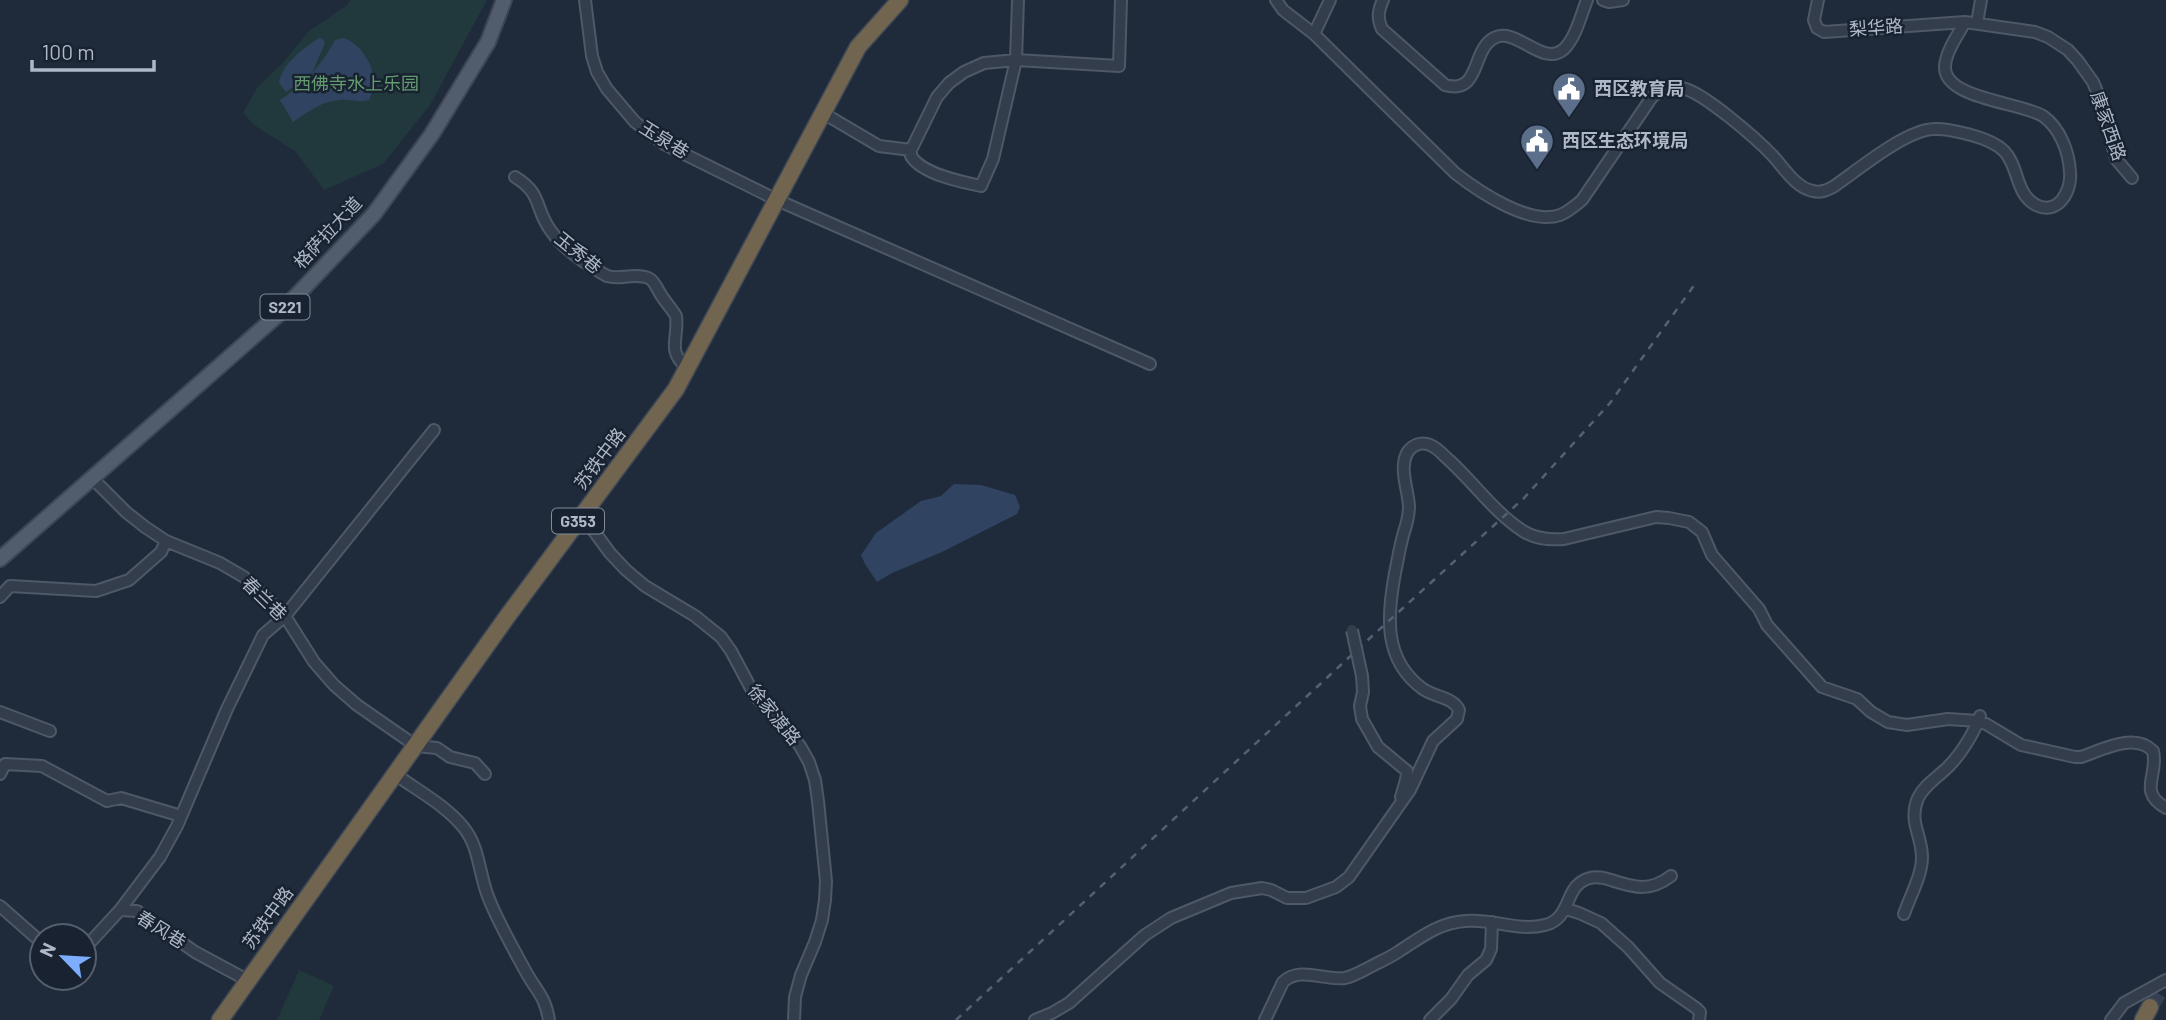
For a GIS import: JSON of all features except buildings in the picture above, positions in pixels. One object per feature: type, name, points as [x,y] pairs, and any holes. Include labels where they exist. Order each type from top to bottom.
[{"type":"highway","name":"苏铁中路","points":[[220,1020],[509,614],[676,389],[858,47],[900,0]]},
{"type":"main road","name":"格萨拉大道","points":[[0,559],[279,313],[374,214],[439,123],[488,42],[504,0]]},
{"type":"street","name":"玉泉巷","points":[[586,0],[592,56],[597,72],[612,96],[635,122],[664,144],[777,200],[1150,364]]},
{"type":"street","points":[[1018,0],[1016,60],[993,159],[981,186],[956,181],[920,166],[911,156],[911,150],[937,97],[949,83],[964,72],[985,63],[1016,60],[1119,65],[1121,0]]},
{"type":"street","points":[[1276,0],[1283,10],[1314,34],[1455,173],[1494,199],[1533,215],[1558,216],[1582,200],[1652,97],[1670,87],[1695,93],[1710,103],[1770,153],[1802,187],[1813,191],[1833,187],[1906,137],[1932,129],[1947,129],[1994,144],[2011,162],[2022,192],[2029,200],[2048,208],[2057,205],[2065,197],[2070,184],[2070,171],[2062,139],[2054,126],[2030,110],[1961,90],[1951,83],[1945,74],[1948,53],[1965,22]]},
{"type":"street","points":[[1314,34],[1330,0]]},
{"type":"street","points":[[1383,0],[1378,20],[1382,29],[1445,85],[1456,88],[1465,84],[1492,38],[1510,37],[1547,54],[1557,54],[1571,40],[1587,0]]},
{"type":"street","points":[[1603,0],[1623,0]]},
{"type":"street","name":"梨华路","points":[[1818,0],[1814,20],[1817,27],[1824,32],[1965,22]]},
{"type":"street","points":[[1977,23],[1981,0]]},
{"type":"street","name":"康家西路","points":[[1965,22],[2035,32],[2067,50],[2093,82],[2116,159],[2132,178]]},
{"type":"street","points":[[823,113],[879,146],[911,150]]},
{"type":"street","name":"玉秀巷","points":[[515,177],[532,188],[549,229],[566,248],[607,276],[647,277],[657,284],[661,296],[676,316],[674,349],[676,357],[687,368]]},
{"type":"street","points":[[120,911],[160,858],[262,635],[285,616],[435,430]]},
{"type":"street","points":[[1035,1020],[1069,1003],[1145,935],[1171,918],[1231,893],[1262,888],[1272,890],[1283,897],[1299,899],[1336,887],[1349,877],[1396,809],[1418,775],[1433,741],[1459,715],[1458,706],[1424,690],[1406,672],[1396,655],[1390,634],[1391,589],[1408,517],[1404,463],[1413,446],[1421,443],[1438,450],[1496,509],[1524,532],[1536,537],[1564,539],[1656,517],[1689,522],[1702,532],[1713,555],[1759,609],[1767,625],[1822,687],[1857,699],[1879,718],[1897,725],[1948,719],[1979,719],[2021,745],[2075,757],[2123,744],[2144,745],[2153,751],[2154,757],[2151,794],[2154,800],[2166,808]]},
{"type":"street","name":"春兰巷","points":[[92,478],[126,512],[166,541],[220,563],[244,577],[285,616],[314,662],[334,685],[357,705],[416,746],[437,748],[450,757],[475,763],[485,774]]},
{"type":"street","name":"徐家渡路","points":[[582,515],[626,570],[645,586],[695,616],[721,637],[755,696],[781,722],[809,762],[818,801],[825,900],[816,942],[801,975],[795,997],[794,1020]]},
{"type":"street","points":[[0,597],[10,586],[96,592],[129,580],[160,552],[166,541]]},
{"type":"street","points":[[1348,627],[1362,676],[1362,719],[1378,747],[1407,771],[1396,809]]},
{"type":"street","points":[[0,712],[50,731]]},
{"type":"street","points":[[1904,914],[1919,875],[1922,856],[1913,818],[1917,802],[1921,792],[1951,765],[1979,719]]},
{"type":"street","points":[[0,774],[5,764],[42,766],[107,801],[121,799],[181,816]]},
{"type":"street","points":[[396,774],[453,816],[470,837],[490,902],[528,976],[542,994],[549,1020]]},
{"type":"street","points":[[1265,1020],[1287,978],[1306,974],[1345,978],[1397,953],[1417,938],[1442,926],[1467,920],[1517,927],[1546,925],[1566,909],[1577,884],[1594,876],[1651,887],[1671,876]]},
{"type":"street","points":[[0,906],[28,931]]},
{"type":"street","points":[[1566,909],[1601,923],[1628,947],[1660,983],[1696,1008],[1700,1012],[1699,1020]]},
{"type":"street","name":"春风巷","points":[[98,934],[120,911],[137,911],[195,952],[247,980]]},
{"type":"street","points":[[1430,1020],[1451,999],[1468,975],[1486,960],[1491,949],[1492,922]]},
{"type":"street","points":[[2111,1020],[2124,1003],[2166,980]]},
{"type":"green space","name":"西佛寺水上乐园","points":[[351,0],[487,0],[430,105],[383,164],[324,190],[296,152],[257,127],[243,113],[258,86],[281,65],[309,31]]},
{"type":"green space","points":[[299,970],[334,986],[319,1020],[277,1020]]},
{"type":"water","points":[[319,38],[325,43],[312,73],[286,92],[279,83],[284,69],[294,57]]},
{"type":"water","points":[[343,38],[356,45],[367,58],[374,82],[369,100],[327,102],[293,122],[280,100],[312,74],[335,40]]},
{"type":"water","points":[[954,484],[981,485],[1015,495],[1020,507],[1017,514],[877,582],[861,555],[876,533],[921,501],[941,496]]},
{"type":"tunnel","points":[[2150,1007],[2166,982]]},
{"type":"railway","points":[[956,1020],[1524,498],[1610,403],[1695,284]]},
{"type":"place","name":"西区教育局","points":[[1569,119]]},
{"type":"place","name":"西区生态环境局","points":[[1537,171]]}]
